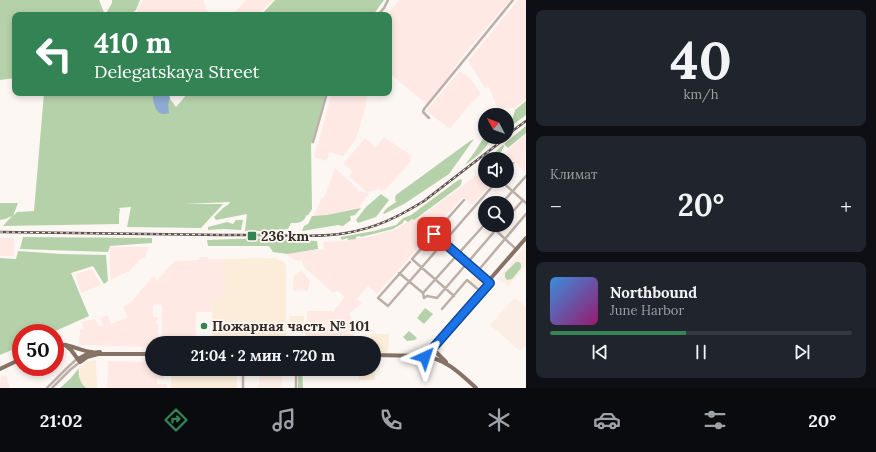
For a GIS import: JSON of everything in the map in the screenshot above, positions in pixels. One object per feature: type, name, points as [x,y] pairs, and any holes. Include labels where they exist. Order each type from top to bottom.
[{"type":"main road","points":[[461,314],[526,239]]},
{"type":"main road","points":[[424,356],[489,282]]},
{"type":"main road","points":[[424,356],[434,348],[450,327]]},
{"type":"main road","points":[[65,345],[97,352],[145,353]]},
{"type":"main road","points":[[65,345],[79,360]]},
{"type":"main road","points":[[434,348],[434,350],[448,365],[476,388]]},
{"type":"main road","points":[[79,360],[86,354],[97,352]]},
{"type":"main road","points":[[79,360],[98,354],[145,353]]},
{"type":"main road","points":[[381,356],[424,356],[437,359],[448,365]]},
{"type":"main road","points":[[424,356],[447,367],[473,388]]},
{"type":"main road","points":[[0,368],[12,363]]},
{"type":"street","points":[[381,12],[388,0]]},
{"type":"street","points":[[429,118],[423,112],[424,109],[513,0]]},
{"type":"street","points":[[313,142],[326,96]]},
{"type":"street","points":[[508,196],[526,176]]},
{"type":"street","points":[[410,262],[378,298],[388,306],[491,188]]},
{"type":"street","points":[[509,188],[526,203]]},
{"type":"street","points":[[454,296],[412,259],[464,200]]},
{"type":"street","points":[[514,210],[523,200]]},
{"type":"street","points":[[477,272],[526,214]]},
{"type":"street","points":[[424,293],[478,232]]},
{"type":"street","points":[[399,274],[424,293],[424,298],[428,296],[437,298],[494,232]]},
{"type":"street","points":[[498,232],[517,250]]},
{"type":"street","points":[[434,234],[489,282]]},
{"type":"street","points":[[442,309],[468,280],[480,291]]},
{"type":"street","points":[[47,388],[69,366],[79,360]]},
{"type":"street","points":[[52,388],[79,360]]},
{"type":"street","points":[[243,376],[243,388]]},
{"type":"street","points":[[296,376],[296,388]]},
{"type":"shaded area","points":[[143,0],[203,0],[209,12],[137,12],[138,6]]},
{"type":"shaded area","points":[[246,0],[273,0],[261,12],[235,12]]},
{"type":"shaded area","points":[[399,0],[510,0],[465,53],[453,69],[454,71],[427,104],[392,75],[392,12],[389,12]]},
{"type":"shaded area","points":[[518,0],[526,0],[526,99],[515,108],[497,108],[489,87],[485,88],[468,61]]},
{"type":"shaded area","points":[[460,71],[470,78],[481,94],[472,102],[450,129],[426,111]]},
{"type":"shaded area","points":[[331,96],[366,96],[366,105],[356,139],[343,156],[329,152],[327,161],[314,157]]},
{"type":"shaded area","points":[[526,134],[525,172],[514,161],[514,152],[505,152]]},
{"type":"shaded area","points":[[384,137],[412,156],[409,159],[411,161],[385,190],[381,191],[378,188],[375,191],[366,192],[349,176],[353,171],[343,164],[365,138],[376,147]]},
{"type":"shaded area","points":[[335,168],[358,189],[358,191],[369,193],[356,212],[313,217],[322,198],[325,196]]},
{"type":"shaded area","points":[[478,174],[478,188],[487,188],[480,196],[478,196],[472,205],[463,197],[377,294],[368,286],[357,299],[362,303],[349,314],[351,317],[350,332],[344,333],[342,336],[306,336],[307,311],[333,312],[345,297],[338,291],[333,293],[304,267],[302,261],[295,260],[288,256],[287,253],[324,249],[323,242],[343,241],[373,236],[396,229],[412,219],[414,221]]},
{"type":"shaded area","points":[[0,238],[14,238],[14,256],[0,256]]},
{"type":"shaded area","points":[[526,246],[526,270],[524,268],[508,286],[504,282],[502,283],[497,279]]},
{"type":"shaded area","points":[[110,247],[148,247],[145,258],[140,259],[130,271],[110,280]]},
{"type":"shaded area","points":[[200,257],[207,257],[208,259],[225,259],[224,297],[213,297],[212,312],[196,312],[196,336],[162,336],[162,305],[154,304],[153,317],[158,317],[156,323],[158,324],[158,336],[145,336],[145,347],[79,345],[80,329],[83,329],[82,322],[94,319],[99,326],[103,326],[100,318],[108,315],[111,324],[128,317],[123,307],[132,301],[154,276],[159,282],[159,278],[175,261],[199,260]]},
{"type":"shaded area","points":[[276,258],[284,262],[286,266],[286,336],[212,336],[213,259]]},
{"type":"shaded area","points":[[92,269],[101,285],[81,293],[75,274]]},
{"type":"shaded area","points":[[302,271],[310,281],[308,291],[293,290],[294,275],[297,275],[298,272]]},
{"type":"shaded area","points":[[477,273],[486,281],[480,288],[471,280]]},
{"type":"shaded area","points":[[515,298],[526,307],[526,344],[520,351],[490,325]]},
{"type":"shaded area","points":[[290,316],[304,316],[304,328],[290,328]]},
{"type":"shaded area","points":[[345,333],[353,334],[354,336],[343,336]]},
{"type":"shaded area","points":[[370,334],[389,334],[388,353],[381,353],[381,336],[370,336]]},
{"type":"shaded area","points":[[96,360],[97,388],[79,388],[80,367],[88,361]]},
{"type":"shaded area","points":[[108,361],[145,362],[145,376],[164,376],[164,379],[157,379],[157,384],[167,384],[167,388],[107,388]]},
{"type":"shaded area","points":[[1,375],[6,375],[9,380],[7,381],[10,387],[0,388]]},
{"type":"shaded area","points":[[172,376],[237,376],[237,388],[171,388]]},
{"type":"shaded area","points":[[259,376],[282,376],[282,388],[258,388]]},
{"type":"shaded area","points":[[359,376],[375,376],[375,380],[359,380]]},
{"type":"green space","points":[[0,0],[99,0],[104,12],[12,12],[12,78],[0,80]]},
{"type":"green space","points":[[112,0],[140,0],[134,12],[107,12],[112,3]]},
{"type":"green space","points":[[275,0],[384,0],[375,12],[264,12]]},
{"type":"green space","points":[[44,96],[168,96],[176,107],[185,96],[325,96],[311,145],[312,209],[308,215],[305,216],[304,220],[298,223],[291,223],[288,229],[245,231],[247,214],[216,220],[214,217],[230,202],[185,204],[223,204],[201,228],[127,227],[131,207],[118,208],[120,209],[119,224],[3,226],[12,216],[0,220],[0,203],[18,203],[13,216],[17,212],[34,211]]},
{"type":"green space","points":[[526,101],[526,115],[514,124],[515,110]]},
{"type":"green space","points":[[526,126],[526,133],[514,143],[514,136]]},
{"type":"green space","points":[[474,139],[449,174],[404,204],[384,214],[383,213],[387,208],[396,202],[396,195]]},
{"type":"green space","points":[[480,144],[488,144],[481,152],[478,152],[478,155],[465,165]]},
{"type":"green space","points":[[504,144],[513,144],[508,148]]},
{"type":"green space","points":[[503,145],[504,146],[501,152],[495,152]]},
{"type":"green space","points":[[461,179],[462,181],[460,186],[414,220],[412,219],[408,222],[405,220],[393,229],[356,237],[356,239],[348,240],[347,238],[342,240],[340,237],[374,231],[396,225],[403,218],[411,215]]},
{"type":"green space","points":[[381,194],[389,200],[376,217],[358,223],[356,220],[366,207]]},
{"type":"green space","points":[[361,208],[355,215],[350,216],[351,220],[343,226],[338,225],[302,231],[312,216],[327,215]]},
{"type":"green space","points":[[236,220],[243,220],[241,230],[208,230],[208,227],[227,222],[233,224]]},
{"type":"green space","points":[[23,237],[152,238],[152,243],[110,246],[108,252],[20,249]]},
{"type":"green space","points":[[267,238],[317,241],[318,249],[287,254],[273,252],[269,246],[208,246],[207,240]]},
{"type":"green space","points":[[18,251],[106,255],[108,281],[104,284],[93,266],[71,273],[89,316],[64,327],[64,324],[12,324],[12,350],[0,355],[0,258],[16,259]]},
{"type":"green space","points":[[516,262],[521,264],[521,268],[512,279],[507,280],[505,273]]},
{"type":"green space","points":[[425,308],[433,314],[424,324],[417,318]]},
{"type":"green space","points":[[409,331],[417,338],[415,340],[407,341],[403,337]]},
{"type":"green space","points":[[79,368],[80,379],[86,388],[60,388],[70,379]]},
{"type":"green space","points":[[298,376],[302,376],[303,388],[298,388]]},
{"type":"water","points":[[153,96],[170,97],[168,105],[169,113],[164,114],[158,112]]},
{"type":"railway","points":[[514,130],[526,121]]},
{"type":"railway","points":[[0,232],[301,236],[346,233],[377,225],[414,207],[424,201],[498,144]]},
{"type":"place","name":"236 km","points":[[252,236]]},
{"type":"place","name":"Пожарная часть № 101","points":[[204,326]]},
{"type":"route","points":[[425,357],[490,283],[434,234]]}]
